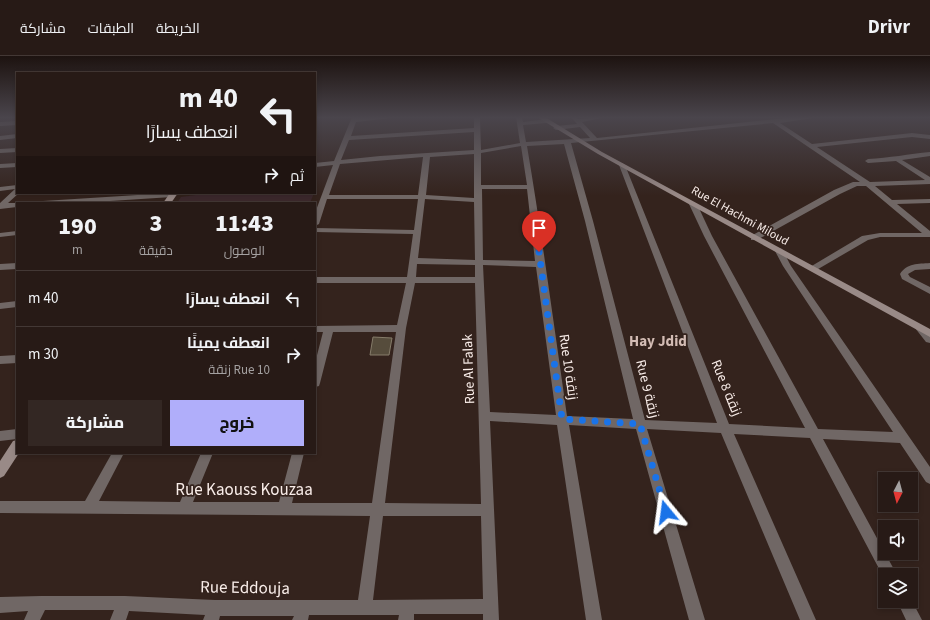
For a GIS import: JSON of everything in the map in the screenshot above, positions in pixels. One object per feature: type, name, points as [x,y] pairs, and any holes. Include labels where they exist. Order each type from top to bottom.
[{"type":"street","points":[[316,222],[344,143]]},
{"type":"street","name":"Rue Al Falak","points":[[478,143],[479,263],[490,613]]},
{"type":"street","points":[[316,165],[478,152],[509,148],[523,144],[538,143]]},
{"type":"street","name":"Rue 9 زنقة","points":[[567,143],[589,221],[640,424],[697,620]]},
{"type":"street","name":"Rue El Hachmi Miloud","points":[[582,143],[930,333]]},
{"type":"street","points":[[807,143],[867,183],[930,235]]},
{"type":"street","points":[[811,146],[834,143]]},
{"type":"street","name":"Rue 10 زنقة","points":[[523,144],[535,215],[540,264],[562,419],[594,620]]},
{"type":"street","points":[[0,151],[16,150]]},
{"type":"street","points":[[868,161],[899,159],[903,157],[930,154]]},
{"type":"street","points":[[365,607],[401,328],[411,281],[427,155]]},
{"type":"street","points":[[899,159],[899,161],[930,181]]},
{"type":"street","points":[[0,166],[16,165]]},
{"type":"street","name":"Rue 8 زنقة","points":[[622,165],[725,428],[808,620]]},
{"type":"street","points":[[754,238],[837,192],[856,184],[930,181]]},
{"type":"street","points":[[479,187],[530,187]]},
{"type":"street","points":[[0,189],[16,188]]},
{"type":"street","points":[[1,206],[16,192]]},
{"type":"street","points":[[57,202],[173,194]]},
{"type":"street","points":[[326,197],[422,197],[478,200]]},
{"type":"street","points":[[890,202],[930,201]]},
{"type":"street","points":[[692,204],[886,568]]},
{"type":"street","points":[[1,206],[16,205]]},
{"type":"street","points":[[316,230],[418,232]]},
{"type":"street","points":[[0,235],[16,233]]},
{"type":"street","points":[[813,270],[865,238],[888,235],[930,235]]},
{"type":"street","points":[[779,251],[787,266],[901,438],[930,478]]},
{"type":"street","points":[[413,261],[540,264]]},
{"type":"street","points":[[0,267],[16,266]]},
{"type":"street","points":[[930,266],[908,269],[904,274],[906,279],[930,291]]},
{"type":"street","points":[[316,280],[480,280]]},
{"type":"street","points":[[0,306],[16,304]]},
{"type":"street","points":[[316,329],[401,328]]},
{"type":"street","points":[[920,328],[930,339]]},
{"type":"street","points":[[316,379],[329,329]]},
{"type":"street","points":[[0,360],[16,359]]},
{"type":"street","points":[[484,416],[901,438]]},
{"type":"street","points":[[0,436],[16,434]]},
{"type":"street","points":[[0,472],[16,447]]},
{"type":"street","points":[[89,508],[117,454]]},
{"type":"street","points":[[184,508],[207,454]]},
{"type":"street","points":[[284,509],[298,454]]},
{"type":"street","name":"Rue Kaouss Kouzaa","points":[[0,507],[487,510]]},
{"type":"street","points":[[32,620],[41,603]]},
{"type":"street","name":"Rue Eddouja","points":[[0,605],[41,603],[125,604],[213,614],[301,614],[365,607],[407,614],[490,613]]},
{"type":"street","points":[[118,620],[125,604]]},
{"type":"street","points":[[908,608],[914,620]]},
{"type":"shaded area","points":[[203,194],[314,194],[310,202],[178,202],[181,197]]},
{"type":"building","points":[[373,337],[392,338],[389,355],[370,355]]},
{"type":"district","name":"Hay Jdid","points":[[658,341]]},
{"type":"route","points":[[539,252],[562,419],[640,424],[666,512]]}]
